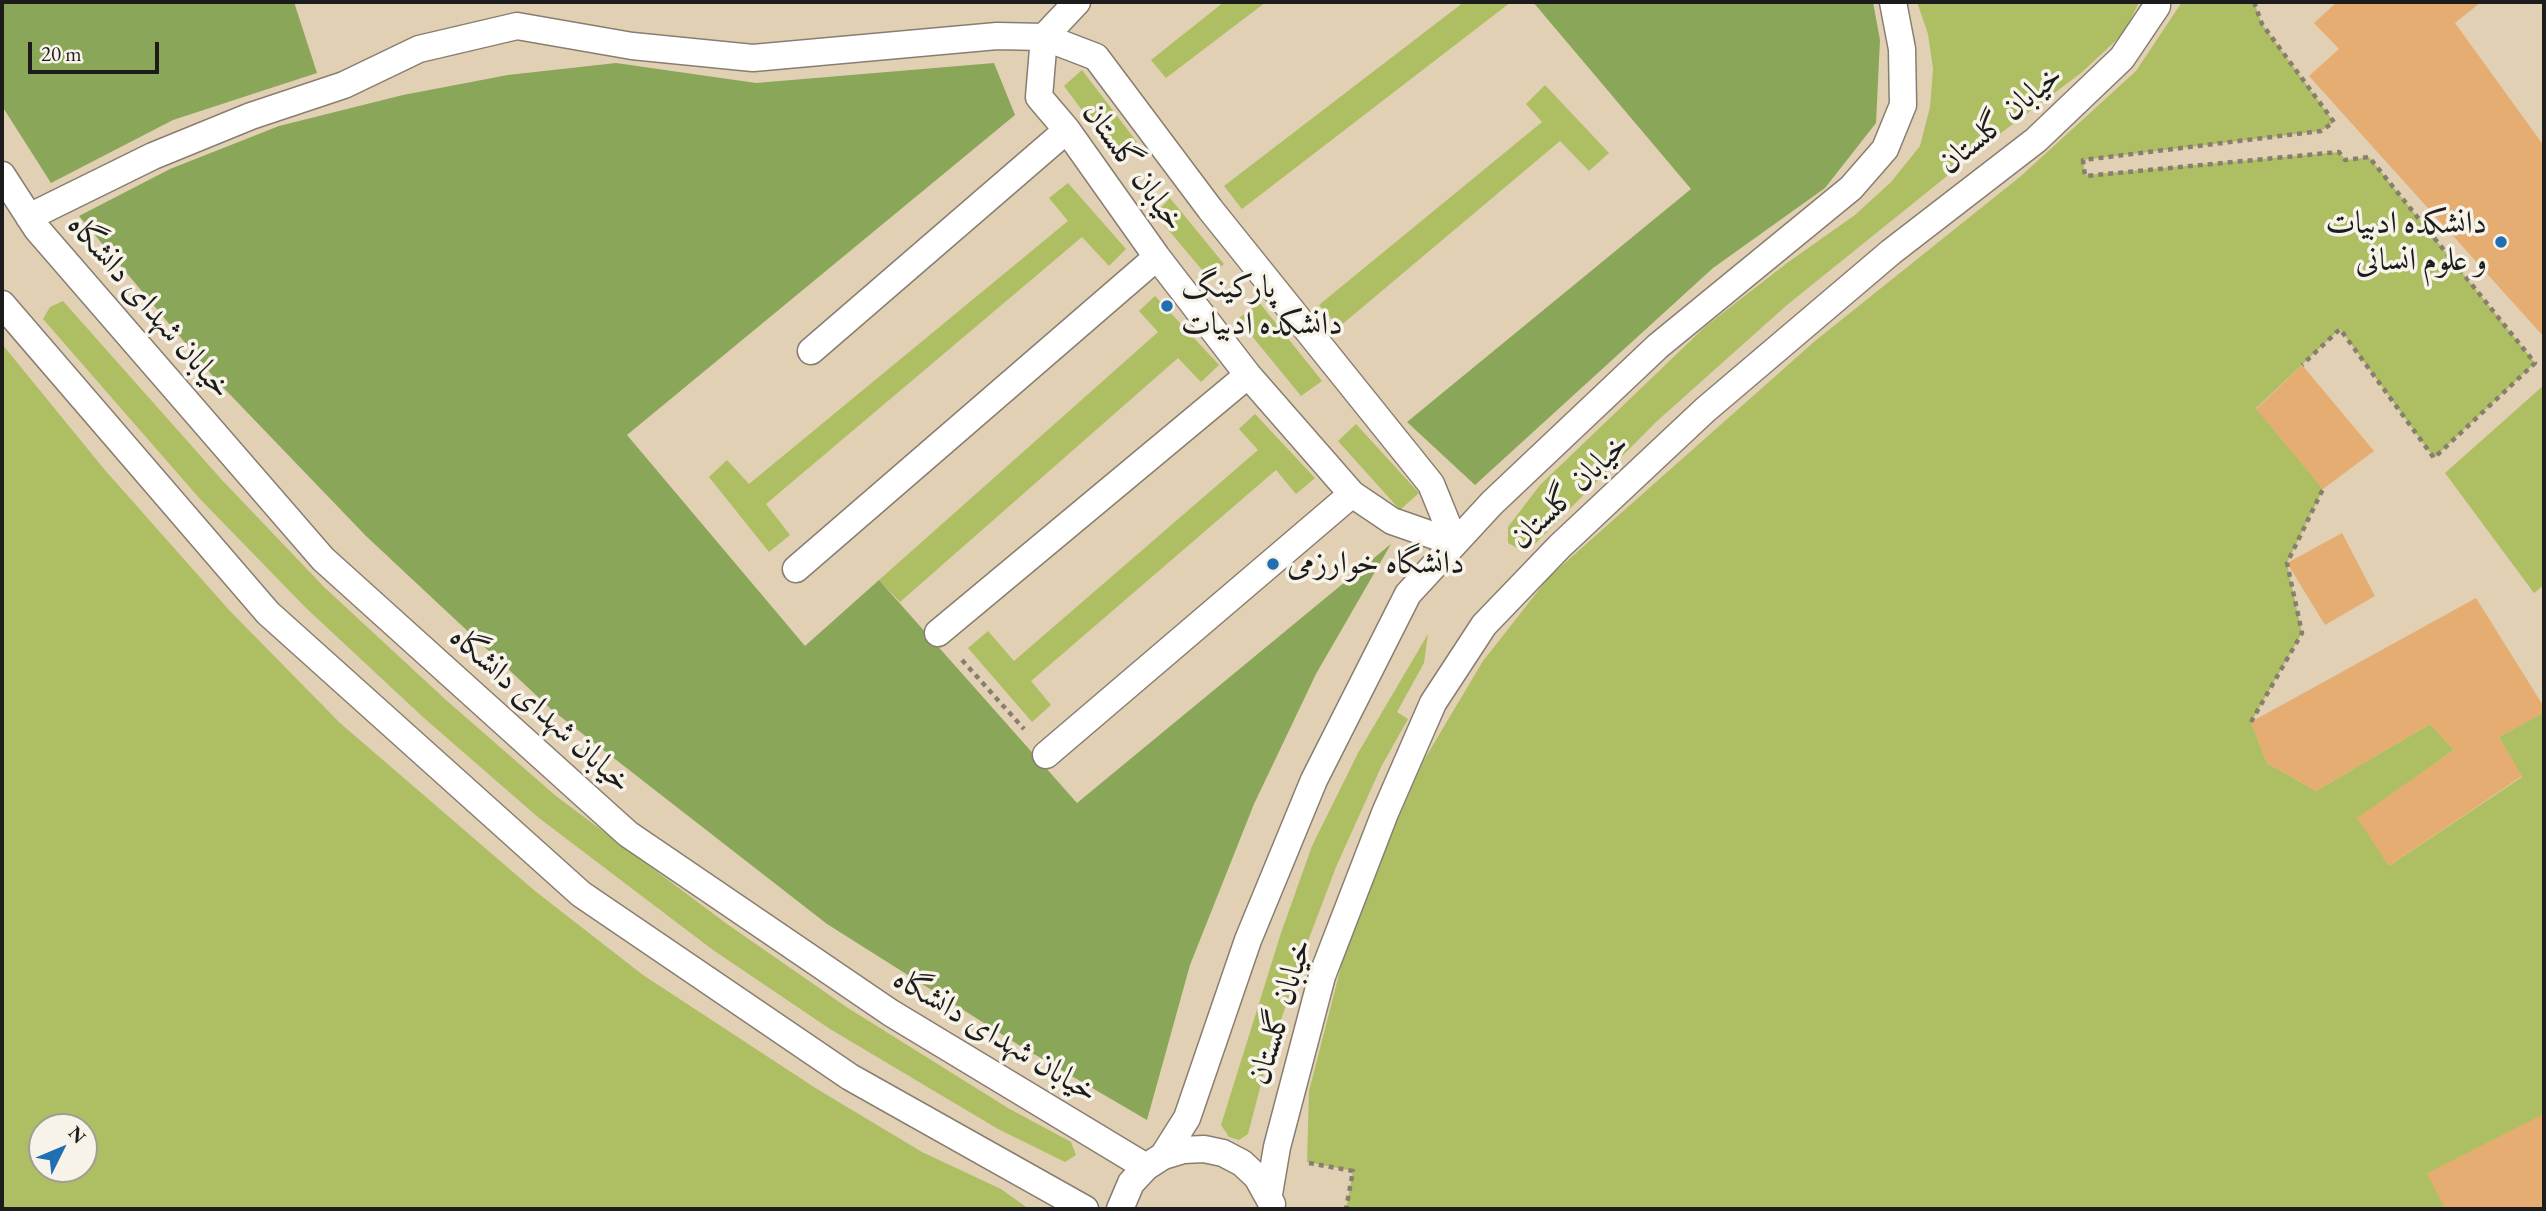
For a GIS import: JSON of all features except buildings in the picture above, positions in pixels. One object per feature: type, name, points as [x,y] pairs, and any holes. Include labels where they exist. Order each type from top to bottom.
[{"type":"lane","points":[[29,217],[153,156],[251,116],[344,85],[419,49],[517,26],[632,46],[753,58],[998,36],[1044,37],[1077,2]]},
{"type":"lane","name":"خیابان گلستان","points":[[1121,1209],[1131,1182],[1154,1161],[1187,1118],[1248,940],[1314,780],[1408,594],[1492,503],[1658,346],[1851,188],[1885,149],[1903,105],[1902,49],[1893,2]]},
{"type":"lane","name":"خیابان گلستان","points":[[1271,1202],[1276,1147],[1322,976],[1385,813],[1433,703],[1484,625],[1560,546],[1705,410],[1891,252],[2036,140],[2123,58],[2157,2]]},
{"type":"lane","name":"خیابان گلستان","points":[[1044,37],[1096,57],[1210,209],[1431,484],[1455,543],[1392,521],[1352,494],[1248,375],[1157,257],[1067,130],[1039,97],[1044,37]]},
{"type":"lane","points":[[811,351],[1067,130]]},
{"type":"lane","name":"خیابان شهدای دانشگاه","points":[[2,175],[29,217],[323,559],[628,834],[891,1013],[1154,1161]]},
{"type":"lane","points":[[796,569],[1157,257]]},
{"type":"lane","points":[[2,304],[268,613],[581,894],[850,1077],[1085,1209]]},
{"type":"lane","points":[[938,634],[1248,375]]},
{"type":"lane","points":[[1046,755],[1352,494]]},
{"type":"lane","points":[[1154,1161],[1193,1150],[1223,1153],[1250,1170],[1271,1202]]},
{"type":"path","points":[[2254,2],[2262,24],[2334,122],[2321,131],[2082,160],[2085,176],[2339,152],[2346,160],[2370,157],[2535,363],[2434,458],[2340,329],[2302,365]]},
{"type":"path","points":[[2251,722],[2302,633],[2287,563],[2323,489]]},
{"type":"path","points":[[938,634],[1046,755]]},
{"type":"path","points":[[1308,1150],[1307,1162],[1353,1171],[1346,1209]]},
{"type":"shaded area","name":"دانشگاه خوارزمی","points":[[2,2],[2544,2],[2544,1209],[2,1209]]},
{"type":"green space","points":[[2,2],[294,2],[317,73],[173,120],[51,183],[2,106]]},
{"type":"green space","points":[[1224,2],[1266,2],[1166,78],[1151,60]]},
{"type":"green space","points":[[1464,2],[1511,2],[1242,209],[1224,186]]},
{"type":"green space","points":[[1533,2],[1873,2],[1880,40],[1876,123],[1825,188],[1713,268],[1475,485],[1407,422],[1691,189]]},
{"type":"green space","points":[[1917,2],[2139,2],[2124,33],[2081,73],[1993,139],[1787,305],[1656,422],[1530,549],[1519,549],[1508,543],[1508,527],[1540,485],[1706,326],[1787,263],[1855,215],[1891,182],[1920,146],[1930,107],[1933,69],[1928,34]]},
{"type":"green space","points":[[2182,2],[2254,2],[2262,24],[2334,122],[2321,131],[2083,160],[2085,175],[2339,152],[2346,160],[2369,157],[2535,363],[2434,458],[2340,329],[2256,408],[2323,489],[2287,563],[2302,633],[2251,722],[2267,763],[2316,791],[2430,724],[2454,750],[2358,818],[2389,866],[2522,777],[2499,737],[2544,712],[2544,1209],[1346,1209],[1353,1171],[1307,1162],[1309,1091],[1352,924],[1424,760],[1483,661],[1549,577],[1815,341],[2021,176],[2136,71]]},
{"type":"green space","points":[[616,63],[756,83],[994,63],[1015,115],[627,435],[805,646],[879,580],[1077,803],[1391,544],[1316,674],[1254,804],[1190,965],[1147,1120],[1022,1047],[827,924],[552,710],[366,536],[217,381],[79,216],[170,169],[279,126],[403,95],[508,75]]},
{"type":"green space","points":[[1082,70],[1137,142],[1117,157],[1064,86]]},
{"type":"green space","points":[[1545,85],[1609,153],[1589,171],[1560,141],[1339,327],[1319,305],[1542,122],[1526,104]]},
{"type":"green space","points":[[1068,183],[1126,249],[1109,266],[1082,237],[766,504],[790,535],[769,552],[709,477],[727,460],[749,484],[1068,221],[1049,198]]},
{"type":"green space","points":[[1170,198],[1224,264],[1208,277],[1155,214]]},
{"type":"green space","points":[[1155,296],[1219,365],[1201,382],[1178,358],[900,602],[879,580],[1158,332],[1139,311]]},
{"type":"green space","points":[[63,301],[222,480],[324,587],[446,700],[556,796],[727,924],[848,1008],[1008,1108],[1071,1142],[1076,1155],[1065,1162],[998,1129],[830,1029],[713,950],[539,818],[424,718],[306,608],[200,499],[43,319],[50,307]]},
{"type":"green space","points":[[1259,302],[1322,381],[1301,396],[1238,319]]},
{"type":"green space","points":[[2,344],[104,469],[229,610],[340,723],[535,891],[643,975],[817,1089],[922,1152],[1001,1189],[1029,1209],[2,1209]]},
{"type":"green space","points":[[2544,385],[2544,585],[2534,593],[2445,473]]},
{"type":"green space","points":[[1255,414],[1315,478],[1296,494],[1276,470],[1031,681],[1051,705],[1032,722],[968,648],[988,631],[1014,661],[1258,450],[1239,429]]},
{"type":"green space","points":[[1356,424],[1419,493],[1400,510],[1338,441]]},
{"type":"green space","points":[[1428,634],[1424,663],[1397,712],[1408,719],[1381,767],[1336,867],[1266,1065],[1248,1134],[1239,1140],[1229,1137],[1221,1125],[1281,933],[1312,846],[1358,753]]},
{"type":"place","name":"دانشکده ادبیات و علوم انسانی","points":[[2501,242]]},
{"type":"place","name":"پارکینگ دانشکده ادبیات","points":[[1167,306]]},
{"type":"place","name":"دانشگاه خوارزمی","points":[[1273,564]]}]
